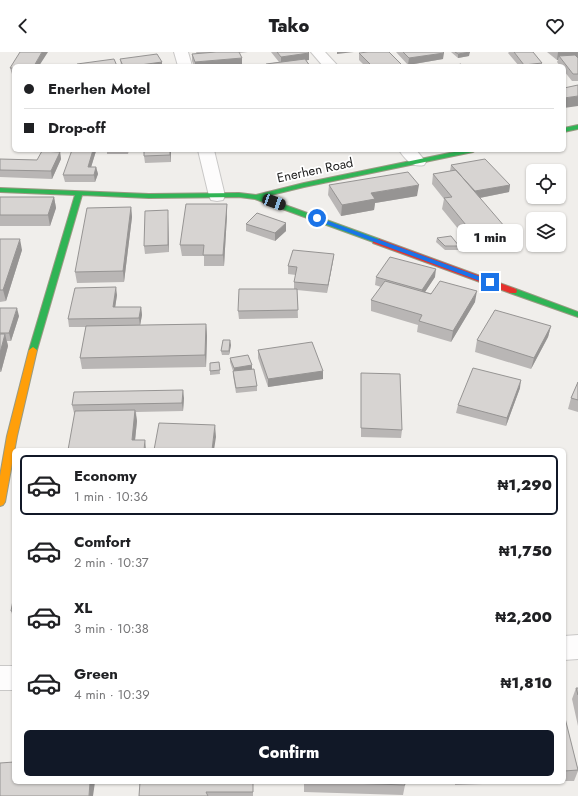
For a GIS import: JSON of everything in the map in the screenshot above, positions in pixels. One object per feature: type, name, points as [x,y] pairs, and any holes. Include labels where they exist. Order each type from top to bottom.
[{"type":"street","points":[[181,52],[184,64]]},
{"type":"street","points":[[318,52],[329,64]]},
{"type":"street","points":[[566,130],[578,127]]},
{"type":"street","points":[[206,152],[217,196]]},
{"type":"street","points":[[409,152],[418,162]]},
{"type":"street","name":"Enerhen Road","points":[[256,197],[304,185],[465,152]]},
{"type":"street","points":[[0,190],[79,194],[239,195],[256,197],[274,202],[578,315]]},
{"type":"street","points":[[0,502],[12,436],[32,354],[79,194]]},
{"type":"street","points":[[566,648],[578,647]]},
{"type":"street","points":[[0,678],[12,678]]},
{"type":"building","points":[[20,52],[42,52],[35,64],[12,64]]},
{"type":"building","points":[[239,52],[242,58],[195,62],[192,54]]},
{"type":"building","points":[[277,52],[308,52],[309,53],[281,57]]},
{"type":"building","points":[[389,52],[401,64],[370,64],[359,53]]},
{"type":"building","points":[[403,52],[443,52],[444,53],[409,58]]},
{"type":"building","points":[[455,52],[470,52],[458,54]]},
{"type":"building","points":[[514,52],[533,52],[542,63],[533,64],[523,64]]},
{"type":"building","points":[[157,54],[162,62],[148,64],[122,64],[120,59]]},
{"type":"building","points":[[575,55],[578,58],[578,74],[573,74],[559,56]]},
{"type":"building","points":[[114,59],[116,64],[77,64]]},
{"type":"building","points":[[305,59],[309,64],[266,64]]},
{"type":"building","points":[[578,85],[578,96],[566,98],[566,88]]},
{"type":"building","points":[[41,152],[60,152],[51,171],[0,170],[0,159],[37,160]]},
{"type":"building","points":[[71,152],[92,152],[88,167],[96,167],[94,175],[63,175]]},
{"type":"building","points":[[144,152],[170,152],[170,155],[144,156]]},
{"type":"building","points":[[485,159],[510,185],[475,191],[451,165]]},
{"type":"building","points":[[456,170],[505,227],[498,228],[505,236],[479,241],[444,198],[452,197],[433,174]]},
{"type":"building","points":[[408,172],[419,185],[371,193],[375,199],[342,205],[329,185]]},
{"type":"building","points":[[0,197],[54,197],[48,215],[0,215]]},
{"type":"building","points":[[186,204],[227,204],[223,255],[203,255],[204,245],[180,245]]},
{"type":"building","points":[[131,207],[123,271],[75,272],[87,208]]},
{"type":"building","points":[[168,210],[168,245],[144,246],[145,211]]},
{"type":"building","points":[[257,213],[286,223],[275,233],[246,224]]},
{"type":"building","points":[[451,236],[459,246],[445,246],[437,238]]},
{"type":"building","points":[[0,239],[20,239],[3,290],[0,290]]},
{"type":"building","points":[[293,250],[334,254],[328,285],[294,282],[297,267],[288,266]]},
{"type":"building","points":[[390,257],[436,269],[422,290],[376,277]]},
{"type":"building","points":[[385,281],[431,294],[440,281],[477,291],[453,331],[419,321],[422,315],[371,300]]},
{"type":"building","points":[[116,287],[113,307],[141,307],[139,318],[68,319],[75,288]]},
{"type":"building","points":[[239,289],[297,289],[298,310],[238,311]]},
{"type":"building","points":[[0,308],[17,308],[9,333],[0,333]]},
{"type":"building","points":[[495,310],[551,326],[534,358],[477,340]]},
{"type":"building","points":[[206,324],[205,355],[80,358],[86,326]]},
{"type":"building","points":[[0,334],[5,334],[0,353]]},
{"type":"building","points":[[223,340],[230,340],[229,351],[221,351]]},
{"type":"building","points":[[312,342],[323,371],[268,379],[258,350]]},
{"type":"building","points":[[248,355],[252,365],[234,368],[230,358]]},
{"type":"building","points":[[219,362],[220,370],[210,371],[210,363]]},
{"type":"building","points":[[473,368],[521,380],[507,418],[458,405]]},
{"type":"building","points":[[254,369],[257,386],[236,388],[233,371]]},
{"type":"building","points":[[361,373],[400,374],[402,430],[361,428]]},
{"type":"building","points":[[578,382],[578,400],[571,398]]},
{"type":"building","points":[[183,390],[182,403],[72,405],[74,392]]},
{"type":"building","points":[[135,410],[132,440],[145,440],[144,448],[68,448],[75,411]]},
{"type":"building","points":[[159,423],[215,425],[212,448],[154,448]]},
{"type":"building","points":[[566,722],[578,770],[566,771]]},
{"type":"building","points":[[12,762],[12,784],[90,784],[89,796],[0,796],[0,763]]},
{"type":"building","points":[[140,784],[253,784],[253,792],[206,792],[208,796],[139,796]]},
{"type":"building","points":[[377,784],[405,784],[405,785]]},
{"type":"traffic: fast","points":[[566,130],[578,127]]},
{"type":"traffic: fast","points":[[256,197],[304,185],[463,152]]},
{"type":"traffic: fast","points":[[0,190],[149,196],[239,195],[256,197],[376,241]]},
{"type":"traffic: fast","points":[[33,350],[79,194]]},
{"type":"traffic: fast","points":[[513,291],[578,315]]},
{"type":"traffic: slow","points":[[0,502],[12,436],[33,350]]},
{"type":"traffic: jam","points":[[376,241],[513,291]]},
{"type":"route","points":[[317,218],[490,282]]}]
